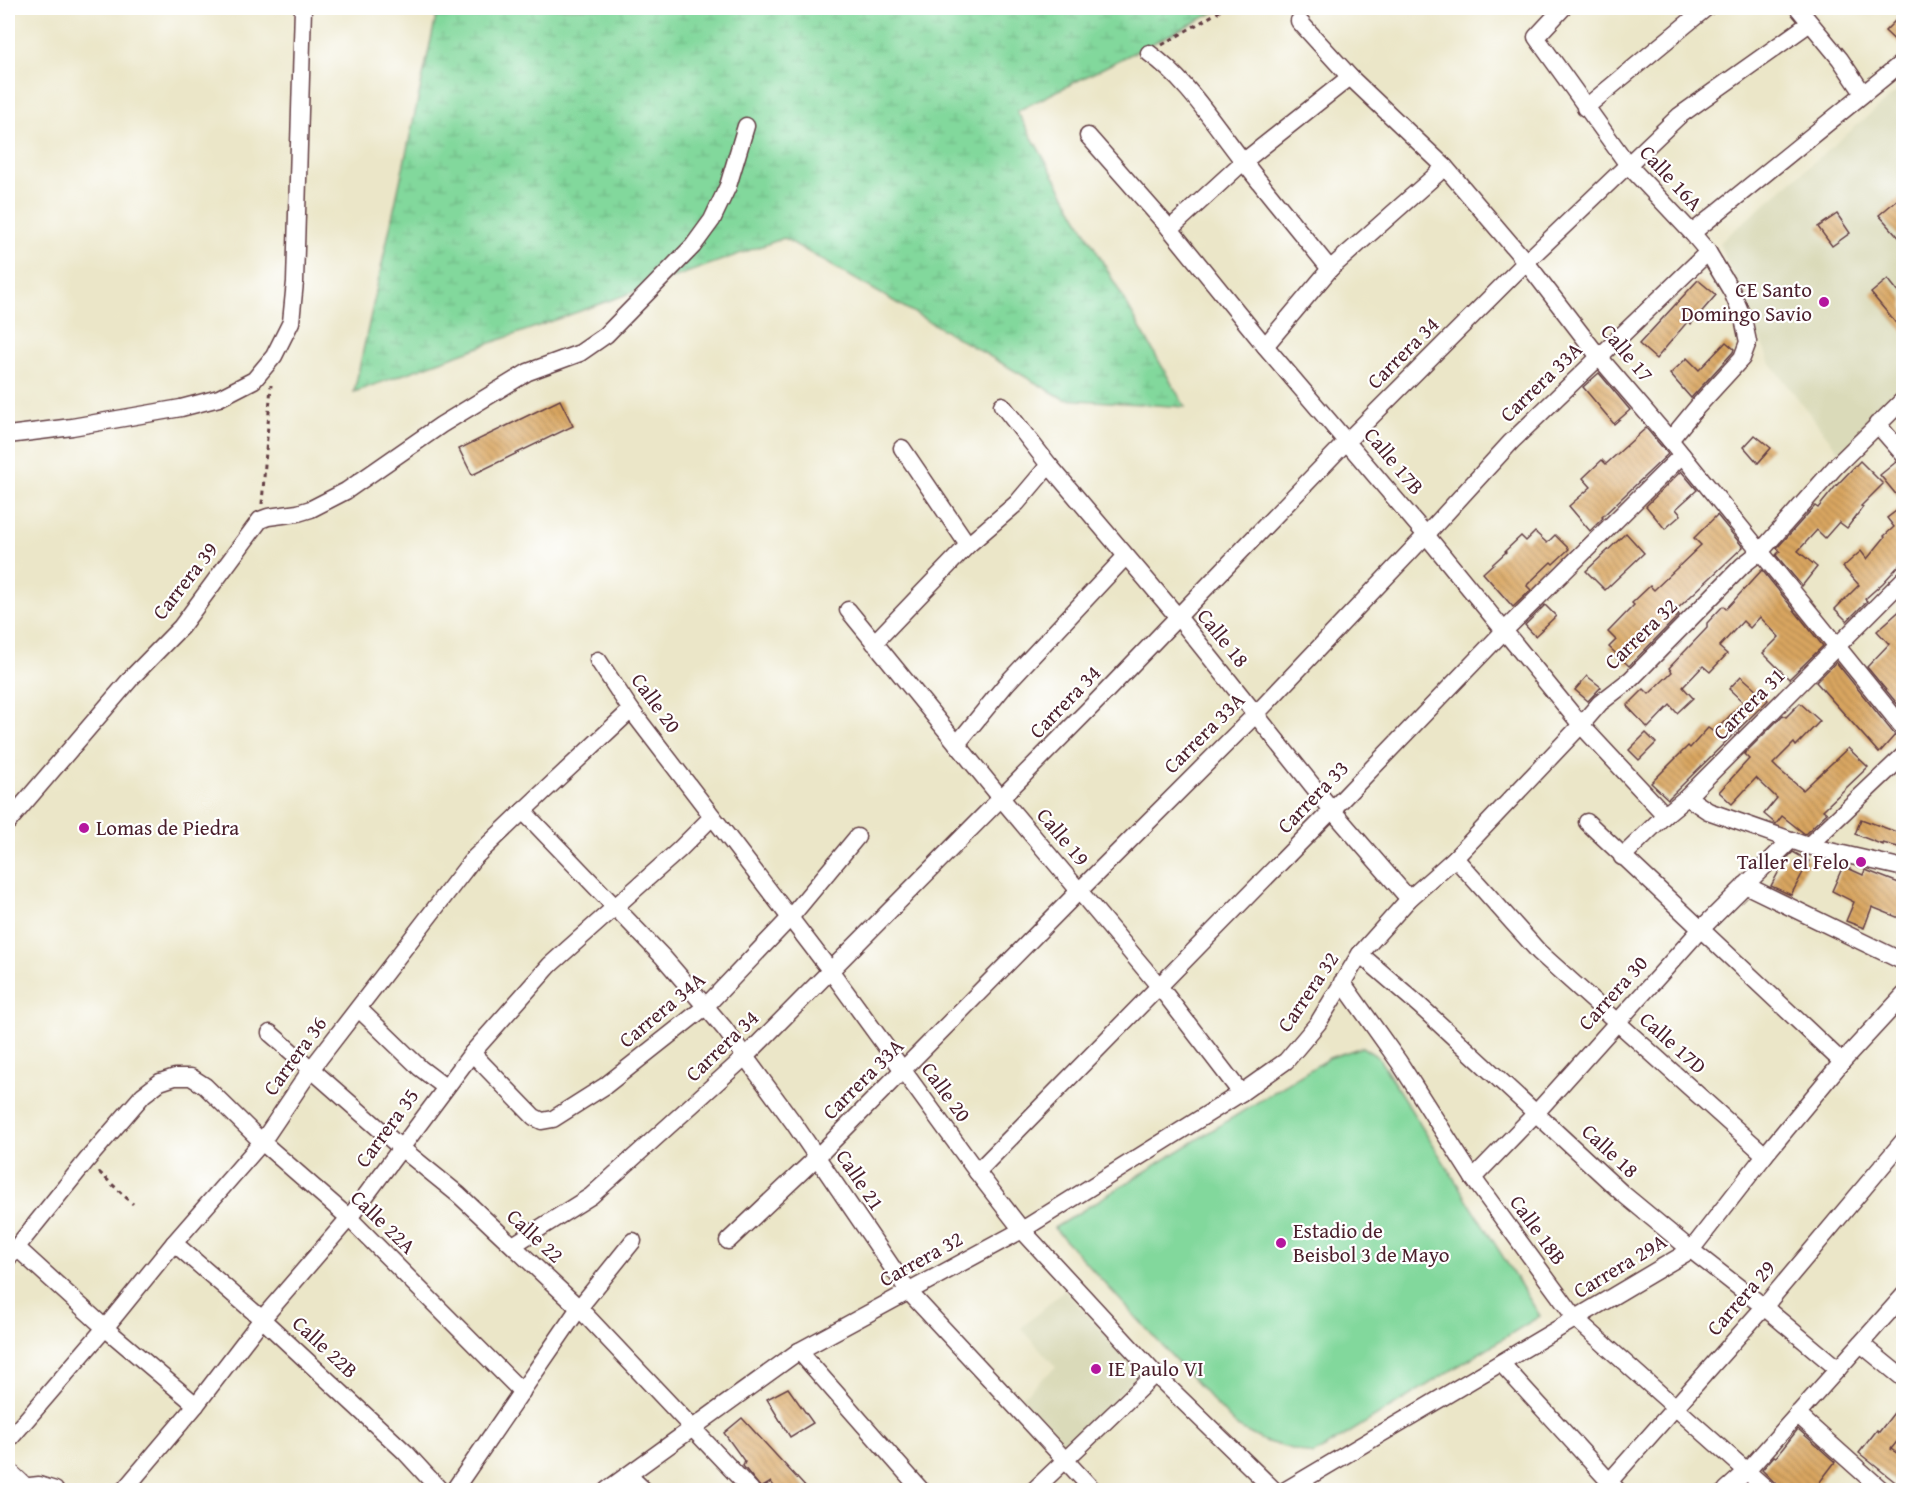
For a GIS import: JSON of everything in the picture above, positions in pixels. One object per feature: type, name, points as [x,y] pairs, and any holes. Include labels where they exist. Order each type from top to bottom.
[{"type":"street","points":[[8,435],[72,427],[181,408],[219,398],[254,380],[274,356],[291,322],[295,282],[303,8]]},
{"type":"street","name":"Calle 16A","points":[[1563,8],[1536,37],[1628,165],[1708,252],[1732,292],[1743,318],[1748,342],[1742,358],[1670,440]]},
{"type":"street","points":[[1585,108],[1706,8]]},
{"type":"street","points":[[1798,8],[1840,59],[1863,93]]},
{"type":"street","name":"Calle 17","points":[[1299,21],[1350,77],[1445,167],[1526,262],[1599,357],[1670,440],[1904,729]]},
{"type":"street","name":"Carrera 34","points":[[513,1245],[591,1196],[746,1056],[1178,617],[1347,441],[1526,262],[1679,116],[1810,23]]},
{"type":"street","points":[[1149,53],[1167,65],[1181,80],[1243,162],[1330,269]]},
{"type":"street","points":[[1692,233],[1904,61]]},
{"type":"street","points":[[1170,229],[1243,162],[1350,77]]},
{"type":"street","points":[[260,520],[311,509],[346,491],[441,425],[528,372],[580,353],[606,334],[693,246],[712,220],[728,186],[746,126]]},
{"type":"street","name":"Calle 17B","points":[[1088,136],[1170,229],[1265,346],[1426,535],[1581,725],[1665,815]]},
{"type":"street","points":[[1265,346],[1330,269],[1445,167]]},
{"type":"street","name":"Carrera 33A","points":[[728,1241],[817,1157],[1256,714],[1511,442],[1708,252]]},
{"type":"street","name":"Carrera 32","points":[[607,1491],[799,1351],[1022,1230],[1241,1093],[1286,1062],[1318,1023],[1360,954],[1409,899],[1455,858],[1600,703],[1631,679],[1743,565],[1761,551],[1836,466],[1904,399]]},
{"type":"street","name":"Calle 18","points":[[1002,405],[1049,465],[1178,617],[1332,810],[1409,899]]},
{"type":"street","points":[[1877,424],[1904,454]]},
{"type":"street","points":[[902,448],[968,545]]},
{"type":"street","name":"Carrera 33","points":[[977,1172],[1332,810],[1503,631],[1682,455]]},
{"type":"street","points":[[874,642],[968,545],[1017,503],[1049,465]]},
{"type":"street","name":"Carrera 39","points":[[8,822],[133,676],[181,627],[260,520]]},
{"type":"street","points":[[957,744],[1007,683],[1126,556]]},
{"type":"street","name":"Carrera 31","points":[[1622,857],[1687,797],[1904,579]]},
{"type":"street","name":"Calle 19","points":[[848,610],[1001,798],[1159,986],[1241,1093]]},
{"type":"street","name":"Calle 20","points":[[598,660],[631,710],[830,970],[1022,1230],[1155,1374],[1274,1491]]},
{"type":"street","name":"Carrera 36","points":[[8,1441],[262,1142],[312,1068],[473,860],[631,710]]},
{"type":"street","points":[[1808,846],[1904,755]]},
{"type":"street","points":[[1687,797],[1708,811],[1808,846],[1904,868]]},
{"type":"street","name":"Calle 21","points":[[522,811],[663,957],[724,1028],[817,1157],[909,1292],[1093,1491]]},
{"type":"street","name":"Carrera 35","points":[[124,1491],[196,1405],[262,1319],[349,1218],[472,1053],[550,965],[679,850],[712,817]]},
{"type":"street","points":[[1587,822],[1842,1062]]},
{"type":"street","name":"Carrera 34A","points":[[472,1053],[534,1117],[542,1121],[553,1119],[604,1086],[705,1007],[789,919],[857,837]]},
{"type":"street","name":"Carrera 30","points":[[1473,1178],[1536,1113],[1700,930],[1791,840]]},
{"type":"street","name":"Calle 17D","points":[[1455,858],[1539,952],[1765,1155]]},
{"type":"street","points":[[1745,885],[1904,962]]},
{"type":"street","name":"Calle 18","points":[[1360,954],[1420,1006],[1622,1193],[1838,1369]]},
{"type":"street","name":"Calle 18B","points":[[1342,982],[1399,1062],[1473,1178],[1576,1319],[1768,1491]]},
{"type":"street","name":"Carrera 29A","points":[[1286,1491],[1691,1250],[1842,1062],[1904,995]]},
{"type":"street","points":[[358,1009],[420,1068],[445,1087]]},
{"type":"street","name":"Calle 22","points":[[270,1033],[401,1148],[459,1195],[513,1245],[579,1308],[751,1491]]},
{"type":"street","name":"Calle 22A","points":[[87,1160],[144,1095],[159,1082],[176,1077],[192,1077],[205,1086],[262,1142],[349,1218],[522,1392]]},
{"type":"street","name":"Carrera 29","points":[[1613,1486],[1676,1407],[1764,1307],[1904,1140]]},
{"type":"street","points":[[87,1160],[12,1252],[196,1405]]},
{"type":"street","points":[[454,1491],[579,1308],[633,1241]]},
{"type":"street","name":"Calle 22B","points":[[174,1243],[262,1319],[405,1452],[440,1491]]},
{"type":"street","points":[[1726,1491],[1748,1471],[1904,1295]]},
{"type":"street","points":[[1861,1344],[1904,1379]]},
{"type":"street","points":[[799,1351],[921,1491]]},
{"type":"street","points":[[1502,1363],[1613,1486]]},
{"type":"street","points":[[1035,1491],[1155,1374]]},
{"type":"street","points":[[1797,1414],[1882,1491]]},
{"type":"street","points":[[628,1475],[644,1491]]},
{"type":"street","points":[[17,1484],[39,1485],[55,1491]]},
{"type":"path","points":[[1149,53],[1225,8]]},
{"type":"path","points":[[260,520],[274,356]]},
{"type":"path","points":[[87,1160],[133,1204]]},
{"type":"shaded area","name":"CE Santo Domingo Savio","points":[[1903,86],[1903,394],[1842,456],[1769,361],[1719,243]]},
{"type":"shaded area","name":"IE Paulo VI","points":[[1064,1290],[1141,1372],[1066,1447],[1019,1399],[1056,1367],[1021,1328]]},
{"type":"green space","points":[[438,8],[1223,8],[1017,111],[1185,407],[1064,399],[784,238],[354,392]]},
{"type":"green space","name":"Estadio de Beisbol 3 de Mayo","points":[[1362,1047],[1378,1057],[1540,1316],[1313,1455],[1264,1441],[1237,1427],[1054,1228],[1329,1058]]},
{"type":"building","points":[[1904,12],[1904,49],[1885,31]]},
{"type":"building","points":[[1904,194],[1904,243],[1879,215]]},
{"type":"building","points":[[1837,214],[1850,233],[1832,246],[1818,227]]},
{"type":"building","points":[[1888,279],[1904,299],[1904,333],[1871,293]]},
{"type":"building","points":[[1698,280],[1716,295],[1691,324],[1688,321],[1656,359],[1639,344]]},
{"type":"building","points":[[1726,342],[1734,349],[1733,352],[1691,398],[1670,374],[1687,358],[1699,370]]},
{"type":"building","points":[[1599,373],[1630,410],[1614,424],[1583,387]]},
{"type":"building","points":[[560,400],[573,426],[472,475],[459,449]]},
{"type":"building","points":[[1646,428],[1668,454],[1590,531],[1569,506],[1591,487],[1583,478],[1602,460],[1606,464]]},
{"type":"building","points":[[1755,435],[1771,448],[1758,463],[1744,447]]},
{"type":"building","points":[[1860,461],[1883,484],[1861,506],[1863,507],[1847,528],[1839,522],[1825,538],[1817,530],[1798,551],[1817,567],[1802,586],[1776,555],[1780,551],[1777,548],[1815,506],[1818,508]]},
{"type":"building","points":[[1896,462],[1903,465],[1904,504],[1880,475]]},
{"type":"building","points":[[1681,471],[1697,490],[1676,509],[1681,515],[1665,529],[1646,506]]},
{"type":"building","points":[[1904,505],[1904,560],[1865,599],[1867,601],[1847,621],[1835,609],[1859,585],[1843,567],[1861,551],[1867,559],[1884,536],[1894,527],[1887,518]]},
{"type":"building","points":[[1717,515],[1743,547],[1675,611],[1679,615],[1629,666],[1609,647],[1616,640],[1608,632],[1634,605],[1632,603],[1650,586],[1654,590],[1701,545],[1694,538]]},
{"type":"building","points":[[1535,532],[1547,543],[1555,535],[1569,549],[1528,584],[1531,590],[1513,607],[1483,573],[1521,536],[1526,541]]},
{"type":"building","points":[[1626,533],[1644,553],[1605,590],[1586,571]]},
{"type":"building","points":[[1762,570],[1823,646],[1789,679],[1763,653],[1779,637],[1760,617],[1750,628],[1743,621],[1719,647],[1727,654],[1710,672],[1703,666],[1683,687],[1693,698],[1677,713],[1670,705],[1648,728],[1627,706],[1644,689],[1649,694],[1672,672],[1669,668],[1707,628],[1707,623],[1723,606],[1726,609]]},
{"type":"building","points":[[1545,605],[1556,616],[1535,636],[1525,625]]},
{"type":"building","points":[[1904,607],[1904,712],[1867,667],[1889,644],[1877,631]]},
{"type":"building","points":[[1836,662],[1895,735],[1879,753],[1816,682]]},
{"type":"building","points":[[1587,676],[1601,687],[1588,701],[1575,690]]},
{"type":"building","points":[[1741,676],[1768,700],[1668,799],[1651,783],[1688,746],[1690,748],[1708,728],[1714,732],[1743,702],[1729,689]]},
{"type":"building","points":[[1800,703],[1820,721],[1796,746],[1794,743],[1773,764],[1778,769],[1803,790],[1848,748],[1868,767],[1823,810],[1827,813],[1805,834],[1782,816],[1776,824],[1764,814],[1777,798],[1756,778],[1732,804],[1719,792],[1749,759],[1744,754],[1783,715],[1786,717]]},
{"type":"building","points":[[1646,733],[1656,743],[1639,760],[1629,750]]},
{"type":"building","points":[[1861,819],[1902,834],[1898,847],[1883,843],[1883,845],[1855,834]]},
{"type":"building","points":[[1793,852],[1809,861],[1791,895],[1771,886],[1785,860]]},
{"type":"building","points":[[1843,866],[1863,875],[1865,870],[1904,885],[1904,920],[1872,907],[1864,928],[1846,921],[1854,902],[1832,891]]},
{"type":"building","points":[[788,1388],[813,1423],[790,1437],[767,1399]]},
{"type":"building","points":[[1904,1400],[1904,1433],[1891,1449],[1904,1458],[1904,1489],[1859,1453]]},
{"type":"building","points":[[742,1418],[809,1491],[777,1491],[771,1482],[761,1488],[743,1466],[745,1462],[724,1433]]},
{"type":"building","points":[[1798,1429],[1835,1462],[1813,1491],[1778,1491],[1775,1483],[1762,1470],[1774,1456],[1776,1457]]},
{"type":"place","name":"CE Santo Domingo Savio","points":[[1824,302]]},
{"type":"place","name":"Lomas de Piedra","points":[[84,828]]},
{"type":"place","name":"Taller el Felo","points":[[1861,862]]},
{"type":"place","name":"Estadio de Beisbol 3 de Mayo","points":[[1281,1243]]},
{"type":"place","name":"IE Paulo VI","points":[[1096,1369]]}]
